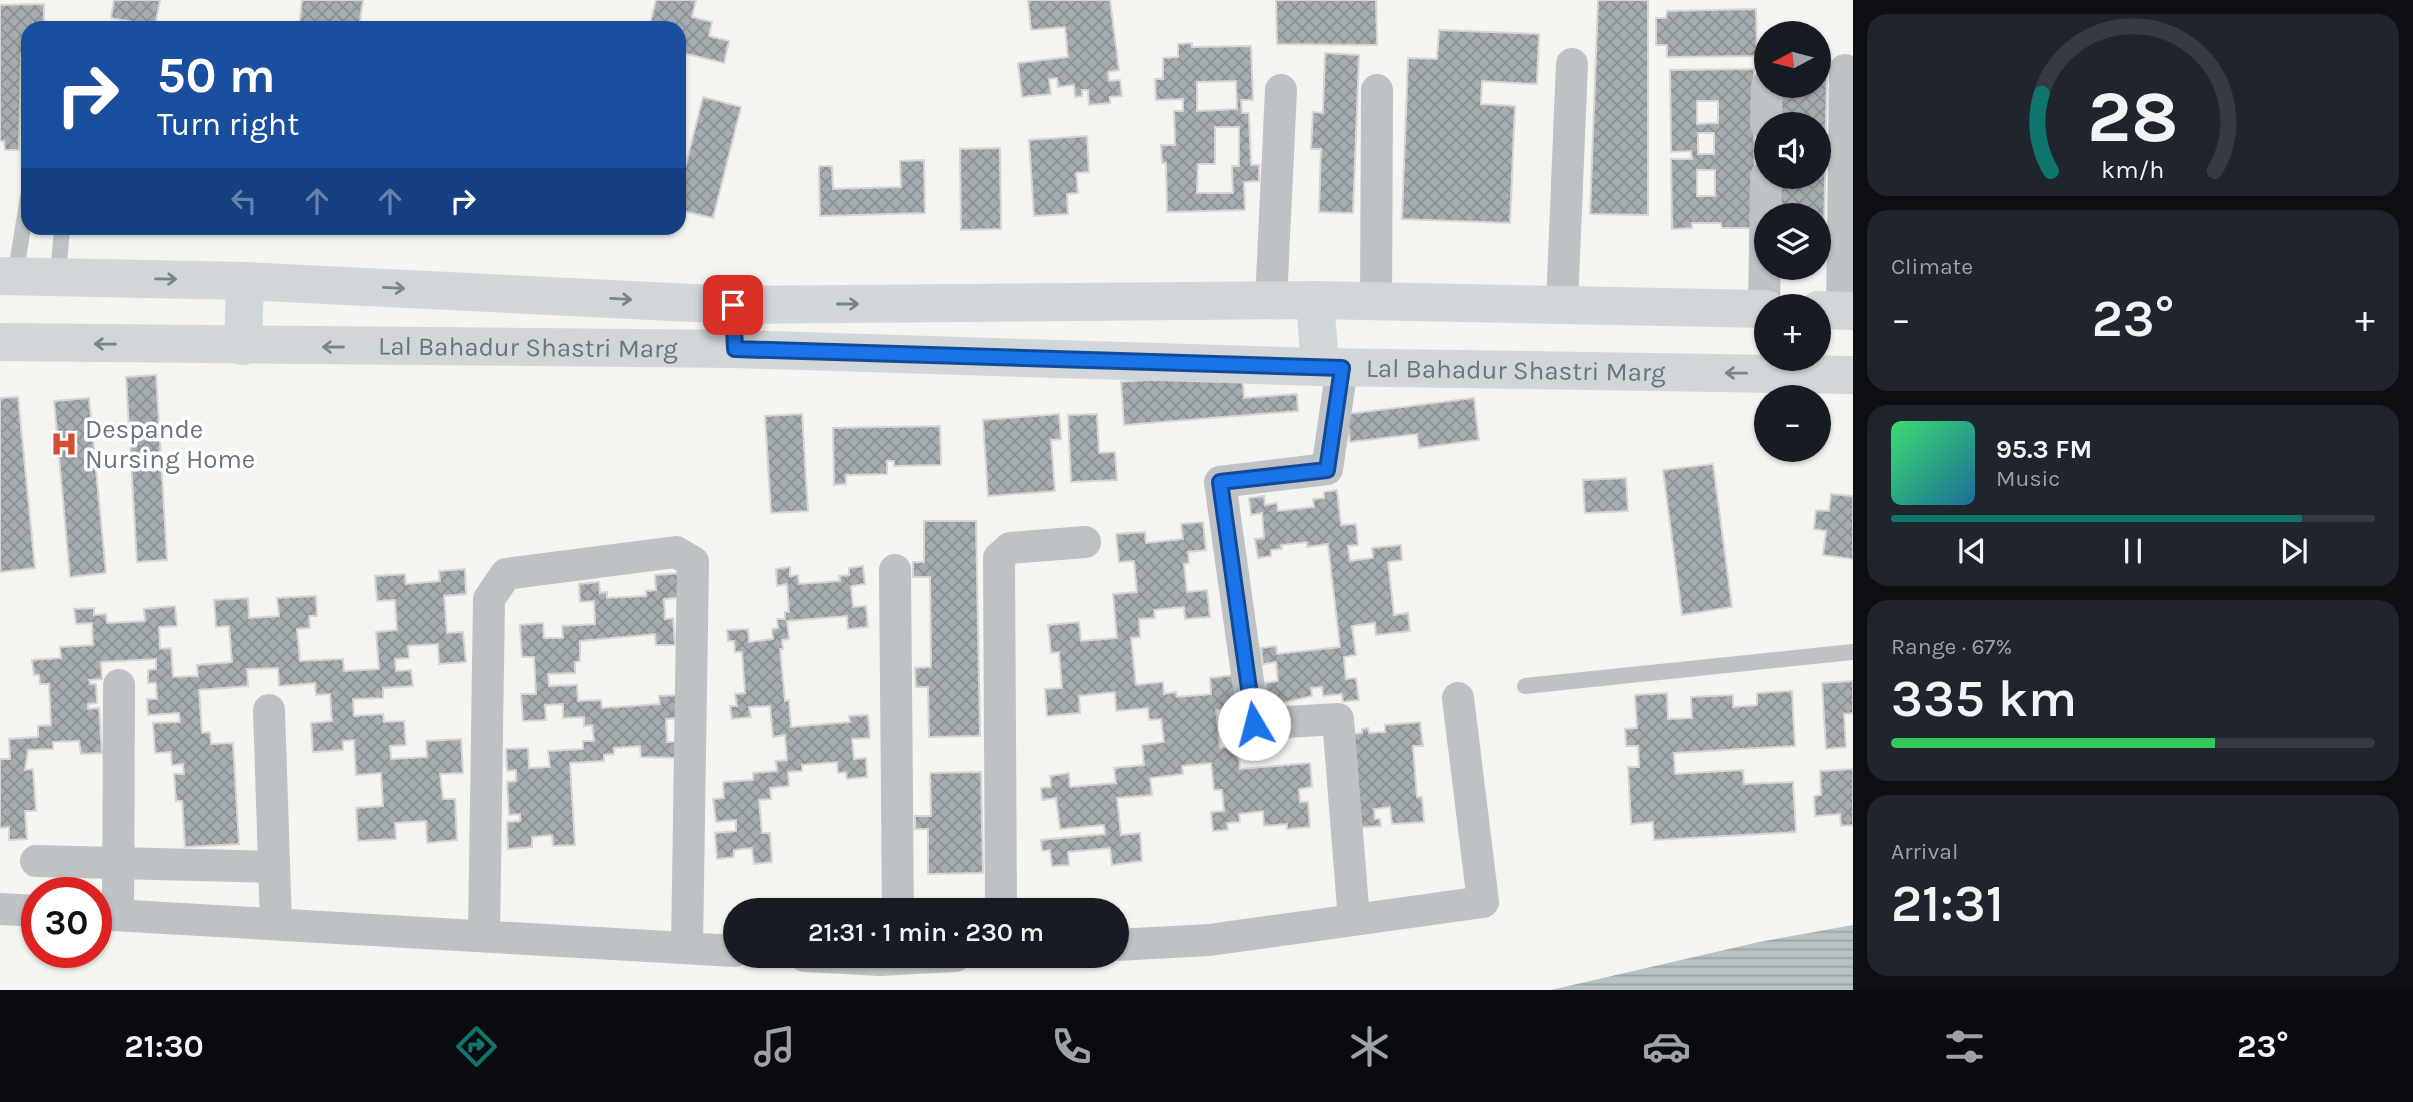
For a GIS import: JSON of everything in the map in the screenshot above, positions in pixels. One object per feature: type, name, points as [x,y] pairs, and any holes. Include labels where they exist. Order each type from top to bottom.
[{"type":"main road","name":"Lal Bahadur Shastri Marg","points":[[8,276],[245,281],[733,305],[1315,300],[1754,309]]},
{"type":"main road","points":[[243,346],[245,281]]},
{"type":"main road","points":[[1315,300],[1331,367]]},
{"type":"main road","points":[[733,305],[735,349]]},
{"type":"main road","name":"Lal Bahadur Shastri Marg","points":[[0,342],[735,349],[1331,367],[1853,375]]},
{"type":"street","points":[[1562,305],[1572,64]]},
{"type":"street","points":[[1838,311],[1845,70]]},
{"type":"street","points":[[1271,301],[1281,90]]},
{"type":"street","points":[[1376,302],[1377,90]]},
{"type":"street","points":[[1765,294],[1766,189]]},
{"type":"street","points":[[1331,367],[1327,470],[1220,482],[1254,724],[1338,719],[1354,920]]},
{"type":"street","points":[[1002,898],[999,558],[1010,548],[1085,542]]},
{"type":"street","points":[[484,934],[489,599],[506,574],[676,552],[693,562],[687,948]]},
{"type":"street","points":[[895,570],[898,898]]},
{"type":"street","points":[[112,891],[118,863],[119,685]]},
{"type":"street","points":[[1129,944],[1209,940],[1483,902],[1458,698]]},
{"type":"street","points":[[269,710],[276,923]]},
{"type":"street","points":[[36,861],[274,867]]},
{"type":"street","points":[[0,909],[21,910]]},
{"type":"street","points":[[112,915],[484,934],[723,950]]},
{"type":"lane","points":[[8,276],[21,225]]},
{"type":"lane","points":[[58,277],[61,235]]},
{"type":"lane","points":[[1525,687],[1853,652]]},
{"type":"shaded area","points":[[1853,925],[1853,990],[1551,990],[1759,942]]},
{"type":"building","points":[[114,0],[160,0],[156,21],[111,18]]},
{"type":"building","points":[[302,0],[363,0],[360,21],[300,21]]},
{"type":"building","points":[[656,0],[696,0],[692,17],[712,22],[709,36],[729,41],[724,63],[686,54],[686,21],[651,21]]},
{"type":"building","points":[[1028,0],[1110,0],[1119,70],[1108,72],[1109,81],[1120,80],[1122,96],[1110,97],[1110,103],[1089,105],[1088,90],[1082,90],[1082,96],[1075,97],[1074,85],[1058,87],[1057,78],[1049,79],[1051,94],[1022,97],[1018,63],[1068,57],[1065,27],[1031,30]]},
{"type":"building","points":[[1276,0],[1376,0],[1377,45],[1277,44]]},
{"type":"building","points":[[1598,0],[1648,0],[1648,215],[1590,214]]},
{"type":"building","points":[[44,4],[44,21],[21,21],[19,150],[5,150],[4,141],[0,141],[0,5]]},
{"type":"building","points":[[1756,9],[1754,56],[1667,57],[1667,45],[1656,45],[1656,18],[1666,18],[1667,11]]},
{"type":"building","points":[[1439,30],[1539,34],[1537,84],[1482,81],[1481,104],[1515,106],[1510,223],[1402,219],[1408,58],[1437,59]]},
{"type":"building","points":[[1192,43],[1192,47],[1251,46],[1253,100],[1241,100],[1242,113],[1249,113],[1251,165],[1259,165],[1259,181],[1244,182],[1245,210],[1167,212],[1166,163],[1162,163],[1161,145],[1175,145],[1174,111],[1183,111],[1183,99],[1156,100],[1155,79],[1163,79],[1163,58],[1178,57],[1178,44]],"holes":[[[1236,81],[1237,109],[1197,111],[1197,82]],[[1215,127],[1239,127],[1239,166],[1232,166],[1233,193],[1197,193],[1198,164],[1215,164]]]},
{"type":"building","points":[[1325,53],[1359,55],[1353,213],[1319,212],[1321,149],[1311,149],[1313,112],[1323,113]]},
{"type":"building","points":[[1754,69],[1754,228],[1722,228],[1721,223],[1692,223],[1692,228],[1672,229],[1671,159],[1692,159],[1691,151],[1671,152],[1670,70]],"holes":[[[1697,101],[1718,101],[1718,123],[1697,124]],[[1698,133],[1714,133],[1714,154],[1698,154]],[[1697,170],[1715,170],[1715,196],[1697,196]]]},
{"type":"building","points":[[703,97],[741,107],[713,218],[686,212],[686,164]]},
{"type":"building","points":[[1776,98],[1826,98],[1826,112],[1775,112]]},
{"type":"building","points":[[1087,136],[1089,172],[1076,173],[1078,193],[1067,194],[1068,214],[1034,216],[1029,140]]},
{"type":"building","points":[[1000,148],[1001,229],[961,230],[960,149]]},
{"type":"building","points":[[924,160],[925,213],[820,216],[819,166],[832,166],[833,189],[901,187],[900,161]]},
{"type":"building","points":[[1774,189],[1825,189],[1825,203],[1774,203]]},
{"type":"building","points":[[1242,373],[1244,398],[1297,394],[1298,411],[1124,425],[1121,382]]},
{"type":"building","points":[[156,375],[167,560],[137,562],[126,377]]},
{"type":"building","points":[[18,397],[35,568],[0,572],[0,398]]},
{"type":"building","points":[[89,398],[106,573],[70,577],[54,401]]},
{"type":"building","points":[[1474,398],[1479,440],[1419,448],[1417,434],[1350,442],[1347,414]]},
{"type":"building","points":[[802,414],[808,511],[771,513],[765,416]]},
{"type":"building","points":[[1059,414],[1061,439],[1051,440],[1055,491],[988,496],[983,420]]},
{"type":"building","points":[[1097,414],[1099,453],[1115,452],[1117,480],[1071,482],[1068,415]]},
{"type":"building","points":[[940,426],[941,465],[894,466],[894,461],[887,461],[887,474],[846,475],[846,484],[834,485],[833,428]]},
{"type":"building","points":[[1713,464],[1732,607],[1682,615],[1663,470]]},
{"type":"building","points":[[1626,478],[1628,511],[1585,513],[1583,480]]},
{"type":"building","points":[[1337,490],[1341,525],[1356,524],[1358,545],[1348,546],[1350,561],[1373,558],[1372,548],[1401,545],[1402,560],[1388,562],[1394,615],[1408,613],[1410,631],[1376,635],[1375,623],[1352,626],[1356,655],[1344,657],[1346,679],[1356,678],[1359,700],[1343,702],[1342,694],[1323,696],[1322,687],[1311,688],[1312,696],[1268,706],[1265,683],[1278,681],[1276,662],[1263,664],[1261,648],[1276,646],[1277,654],[1340,647],[1328,544],[1307,547],[1307,542],[1281,545],[1282,549],[1271,550],[1271,556],[1258,558],[1255,539],[1264,538],[1262,513],[1251,515],[1249,498],[1264,496],[1265,505],[1277,503],[1278,511],[1314,507],[1313,499],[1324,498],[1324,492]]},
{"type":"building","points":[[1831,494],[1853,496],[1853,559],[1823,555],[1826,531],[1814,529],[1816,510],[1829,511]]},
{"type":"building","points":[[924,521],[976,521],[980,736],[929,737],[928,687],[916,687],[915,668],[931,667],[930,577],[913,577],[913,562],[924,562]]},
{"type":"building","points":[[1203,522],[1206,550],[1188,552],[1189,563],[1184,564],[1187,592],[1207,590],[1210,617],[1185,619],[1184,607],[1154,610],[1155,618],[1139,619],[1140,637],[1131,638],[1136,685],[1163,682],[1164,694],[1176,692],[1177,697],[1211,694],[1210,678],[1235,675],[1239,707],[1216,710],[1220,748],[1238,746],[1240,769],[1310,763],[1312,787],[1299,789],[1300,802],[1308,802],[1310,827],[1287,829],[1287,824],[1264,826],[1263,811],[1239,814],[1240,822],[1227,823],[1228,830],[1213,831],[1211,812],[1224,811],[1222,790],[1214,790],[1211,763],[1182,766],[1183,774],[1150,778],[1152,795],[1117,798],[1121,835],[1140,833],[1142,861],[1112,865],[1110,848],[1068,852],[1069,865],[1052,866],[1050,850],[1042,851],[1041,840],[1105,834],[1104,825],[1060,829],[1056,798],[1042,800],[1041,788],[1051,787],[1050,776],[1069,773],[1070,787],[1116,783],[1114,768],[1144,765],[1142,745],[1164,742],[1161,719],[1149,720],[1148,708],[1116,711],[1115,692],[1079,696],[1080,713],[1047,716],[1045,689],[1062,688],[1059,652],[1051,653],[1048,625],[1079,622],[1081,641],[1117,638],[1113,594],[1137,592],[1134,561],[1119,562],[1116,534],[1145,532],[1146,543],[1183,539],[1181,524]]},
{"type":"building","points":[[863,566],[865,584],[851,586],[853,607],[866,606],[868,627],[848,629],[847,616],[787,621],[789,639],[782,640],[783,649],[780,649],[785,701],[789,700],[791,727],[850,722],[849,716],[868,715],[870,738],[852,739],[854,759],[866,758],[867,777],[847,779],[846,772],[838,773],[837,762],[802,765],[802,771],[788,772],[789,786],[770,788],[771,799],[759,800],[762,833],[770,833],[772,862],[754,864],[752,848],[734,850],[734,857],[717,859],[715,833],[736,831],[736,820],[716,822],[713,799],[724,798],[723,782],[753,780],[753,773],[777,771],[776,761],[787,760],[785,735],[773,737],[770,706],[749,707],[751,717],[732,719],[730,706],[737,706],[735,694],[745,693],[742,652],[735,652],[734,641],[728,641],[727,630],[748,629],[749,642],[773,639],[772,629],[778,628],[777,619],[785,619],[785,612],[789,612],[787,584],[777,586],[776,569],[790,567],[790,576],[798,575],[799,584],[840,581],[839,576],[849,575],[849,568]]},
{"type":"building","points":[[465,569],[466,594],[444,596],[447,633],[463,632],[466,662],[439,664],[438,644],[408,646],[409,658],[395,659],[396,671],[411,670],[413,686],[383,688],[383,698],[353,699],[354,716],[383,714],[384,722],[404,721],[406,745],[390,746],[391,759],[427,757],[426,741],[461,739],[463,773],[440,774],[443,799],[455,799],[457,840],[427,843],[426,821],[395,823],[396,839],[358,841],[356,808],[383,806],[381,773],[356,775],[354,740],[343,741],[343,750],[313,752],[311,723],[332,721],[330,694],[316,695],[315,683],[279,686],[278,668],[247,669],[248,686],[199,690],[202,733],[210,732],[211,744],[233,743],[239,844],[185,847],[182,801],[176,801],[174,774],[184,774],[183,764],[172,765],[171,752],[155,753],[153,723],[180,722],[179,713],[148,715],[147,699],[157,699],[156,683],[148,683],[148,670],[156,669],[156,659],[101,662],[102,679],[89,680],[90,684],[96,684],[97,703],[88,704],[88,709],[99,708],[102,753],[81,754],[79,741],[53,742],[53,749],[28,750],[25,770],[33,769],[36,811],[25,811],[27,839],[9,840],[9,827],[0,828],[0,759],[10,759],[9,739],[38,737],[38,726],[51,725],[49,684],[40,684],[39,675],[34,675],[32,660],[61,658],[60,647],[93,645],[92,623],[76,624],[74,609],[94,608],[94,615],[106,614],[107,623],[145,621],[144,609],[175,606],[177,626],[159,627],[160,649],[171,648],[173,677],[198,676],[197,665],[232,662],[229,626],[216,627],[214,600],[248,598],[249,618],[279,616],[277,598],[316,596],[317,616],[309,616],[310,628],[297,629],[300,661],[343,659],[344,671],[379,669],[376,632],[397,630],[395,600],[377,601],[375,576],[405,574],[406,584],[440,581],[439,571]]},
{"type":"building","points":[[684,573],[686,597],[664,599],[665,619],[673,618],[675,645],[656,645],[655,634],[580,641],[580,661],[575,662],[575,673],[548,674],[549,686],[577,685],[578,701],[601,700],[602,708],[660,704],[659,696],[679,695],[680,718],[666,719],[667,742],[678,742],[679,758],[641,757],[640,746],[614,748],[614,754],[604,755],[604,761],[570,763],[575,845],[553,846],[552,835],[532,837],[532,847],[508,849],[507,822],[520,821],[520,814],[509,815],[507,782],[516,781],[516,770],[507,771],[506,749],[528,748],[529,768],[550,767],[548,751],[583,749],[583,741],[594,741],[592,725],[584,726],[584,717],[563,718],[563,704],[545,705],[546,720],[523,721],[521,694],[536,694],[534,657],[522,657],[520,625],[543,623],[544,638],[563,638],[562,626],[595,624],[594,601],[580,602],[579,584],[599,582],[600,593],[607,592],[607,598],[646,596],[646,591],[656,590],[655,575]]},
{"type":"building","points":[[1853,681],[1853,713],[1844,714],[1846,747],[1826,749],[1822,683]]},
{"type":"building","points":[[1792,691],[1795,746],[1674,753],[1675,774],[1743,770],[1744,784],[1793,782],[1796,832],[1654,840],[1653,822],[1631,824],[1628,767],[1639,767],[1638,746],[1626,746],[1625,729],[1637,728],[1635,695],[1667,693],[1668,719],[1692,718],[1691,697],[1733,695],[1733,707],[1757,705],[1757,693]]},
{"type":"building","points":[[1420,722],[1423,746],[1413,746],[1417,797],[1422,797],[1424,822],[1392,824],[1390,807],[1374,809],[1375,819],[1380,819],[1381,826],[1350,828],[1343,735],[1362,733],[1362,729],[1368,728],[1369,733],[1385,732],[1385,725]]},
{"type":"building","points":[[1853,769],[1853,825],[1841,826],[1840,814],[1815,816],[1814,796],[1821,795],[1820,771]]},
{"type":"building","points":[[981,772],[983,873],[928,874],[928,829],[915,829],[915,816],[931,816],[930,773]]},
{"type":"place","name":"Despande Nursing Home","points":[[64,444]]},
{"type":"route","points":[[733,305],[735,349],[1342,368],[1327,470],[1220,482],[1254,724]]}]
